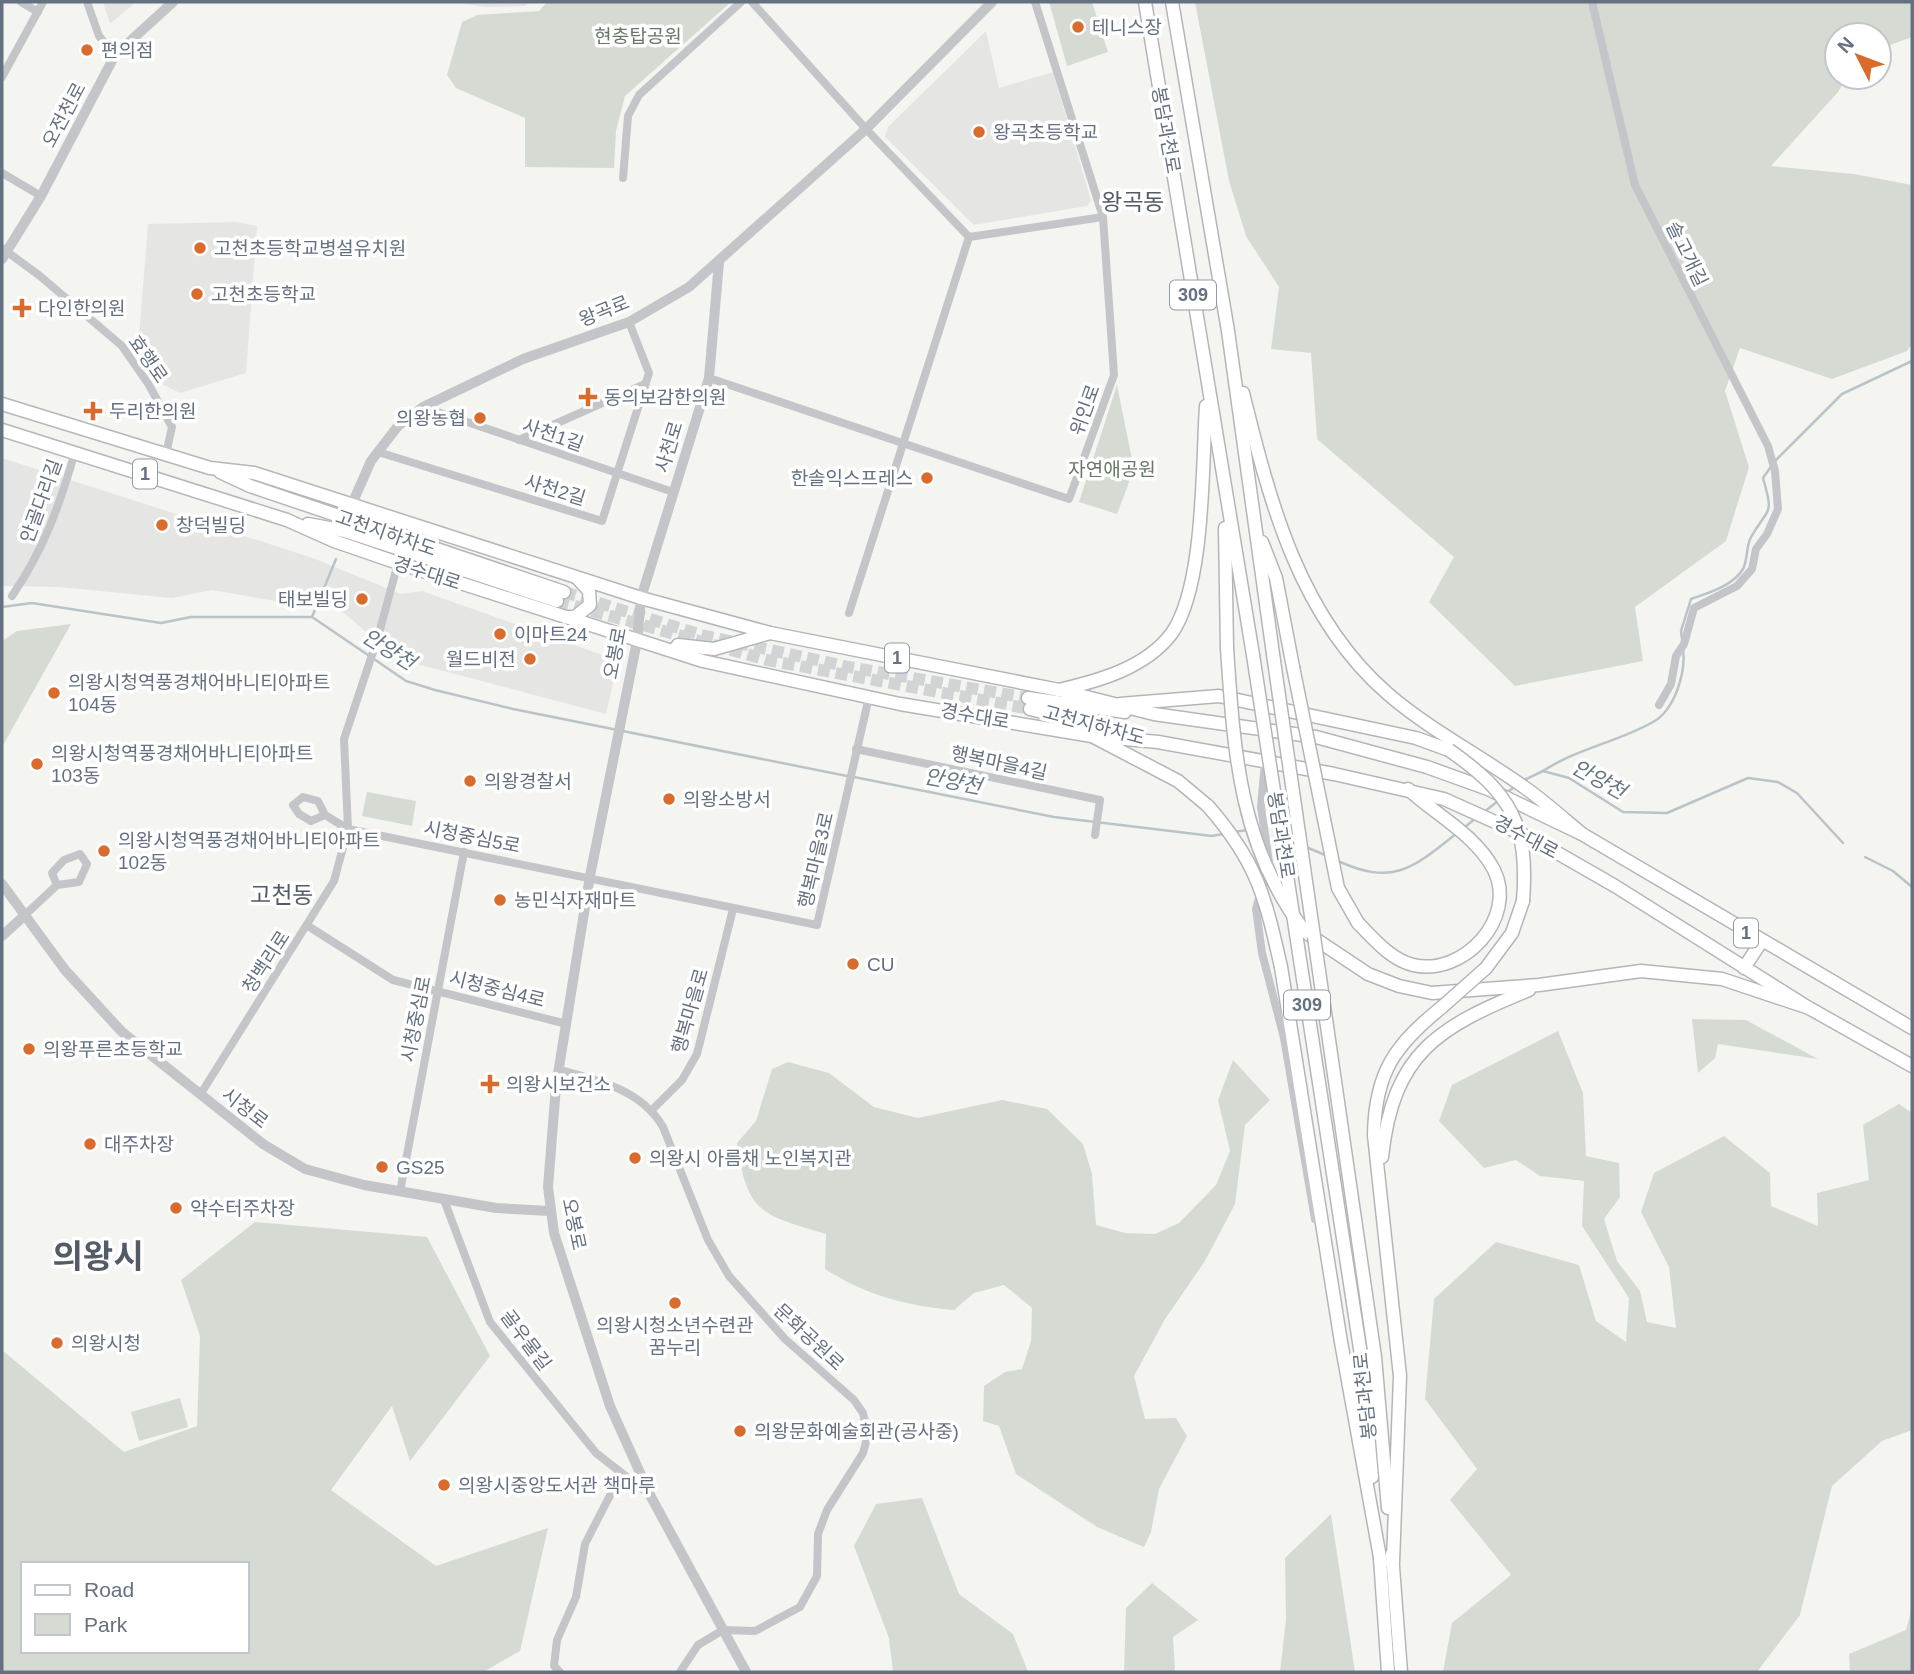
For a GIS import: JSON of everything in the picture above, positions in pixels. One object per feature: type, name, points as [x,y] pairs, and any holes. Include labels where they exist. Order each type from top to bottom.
[{"type":"main road","name":"봉담과천로","points":[[1145,2],[1253,655],[1361,1355],[1401,1672]]},
{"type":"main road","name":"봉담과천로","points":[[1172,2],[1228,331],[1375,1357],[1387,1563],[1388,1672]]},
{"type":"main road","points":[[1228,331],[1267,491],[1291,557],[1316,604],[1358,664],[1387,693],[1421,719],[1525,788],[1582,834]]},
{"type":"main road","points":[[1059,690],[1125,670],[1171,633],[1186,602],[1195,561],[1208,384]]},
{"type":"main road","name":"경수대로","points":[[2,404],[210,468],[254,473],[641,598],[770,633],[1059,690],[1154,714],[1316,737],[1427,767],[1488,789],[1582,834],[1761,942],[1912,1028]]},
{"type":"main road","name":"경수대로","points":[[2,430],[287,520],[334,541],[398,563],[683,654],[869,697],[1092,736],[1158,742],[1408,789],[1466,807],[1488,816],[1615,886],[1809,1008],[1912,1066]]},
{"type":"main road","name":"고천지하차도","points":[[210,468],[250,486],[560,596],[345,531],[287,520]]},
{"type":"main road","points":[[1224,486],[1227,648],[1233,737],[1247,818],[1264,866],[1282,902],[1305,932],[1339,957],[1399,986],[1432,993],[1539,985],[1641,971],[1722,979],[1809,1008]]},
{"type":"main road","points":[[1253,515],[1276,578],[1338,888],[1358,923],[1384,950],[1412,965],[1436,966],[1472,950],[1493,923],[1500,900],[1495,872],[1466,835],[1408,789]]},
{"type":"main road","points":[[562,617],[575,617],[590,605],[589,591],[577,578]]},
{"type":"main road","points":[[683,654],[675,649],[678,645],[714,649],[770,633]]},
{"type":"main road","points":[[1120,704],[1219,696],[1404,735],[1449,750],[1500,790],[1518,829],[1526,865],[1523,901],[1512,933],[1486,968],[1400,1045],[1378,1089],[1374,1135],[1398,1358],[1387,1563]]},
{"type":"main road","name":"고천지하차도","points":[[1154,714],[1029,703],[1158,742]]},
{"type":"main road","points":[[1092,736],[1178,781],[1208,806],[1247,855],[1260,885],[1281,967],[1340,1342],[1387,1563]]},
{"type":"main road","points":[[1744,968],[1761,942]]},
{"type":"main road","points":[[1380,1178],[1385,1123],[1394,1092],[1421,1052],[1463,1019],[1539,985]]},
{"type":"street","points":[[21,2],[37,12]]},
{"type":"street","points":[[2,77],[43,2]]},
{"type":"street","points":[[87,2],[99,36],[115,55]]},
{"type":"street","name":"오전천로","points":[[4,252],[41,195],[115,55],[173,2]]},
{"type":"street","points":[[623,178],[628,116],[639,95],[741,2]]},
{"type":"street","points":[[752,2],[969,237]]},
{"type":"street","name":"왕곡로","points":[[352,504],[378,452],[398,426],[423,407],[523,359],[629,322],[689,288],[866,128],[992,2]]},
{"type":"street","name":"위인로","points":[[709,378],[1069,499],[1114,375],[1103,217],[1035,2]]},
{"type":"street","name":"솔고개길","points":[[1592,2],[1635,185],[1768,446],[1775,471],[1778,509],[1767,534],[1756,549],[1752,569],[1737,586],[1693,608],[1684,644],[1676,656],[1671,684],[1659,705]]},
{"type":"street","points":[[2,173],[41,195]]},
{"type":"street","points":[[969,237],[1103,217]]},
{"type":"street","points":[[849,613],[969,237]]},
{"type":"street","name":"효행로","points":[[4,252],[122,346],[149,384],[172,427],[166,454]]},
{"type":"street","name":"사천로","points":[[641,598],[709,378],[719,262]]},
{"type":"street","name":"사천2길","points":[[378,452],[602,521],[649,373],[629,322]]},
{"type":"street","points":[[519,440],[645,384]]},
{"type":"street","name":"사천1길","points":[[423,407],[673,492]]},
{"type":"street","name":"안골다리길","points":[[12,596],[32,567],[54,522],[75,452]]},
{"type":"street","name":"청백리로","points":[[200,1095],[334,881],[348,829],[344,739],[378,637],[398,563]]},
{"type":"street","name":"오봉로","points":[[641,598],[637,641],[614,749],[606,807],[590,876],[551,1126],[550,1211],[610,1406],[650,1495],[746,1672]]},
{"type":"street","name":"행복마을3로","points":[[590,876],[817,925],[869,697]]},
{"type":"street","name":"행복마을4길","points":[[856,749],[1100,800],[1095,835]]},
{"type":"street","points":[[1265,762],[1261,807],[1269,862],[1256,909],[1284,1038],[1326,1270]]},
{"type":"street","points":[[325,815],[348,829]]},
{"type":"street","name":"시청중심5로","points":[[348,829],[590,876]]},
{"type":"street","name":"시청중심로","points":[[400,1192],[464,852]]},
{"type":"street","points":[[2,936],[57,885],[79,882],[88,864],[80,854],[64,860],[51,873],[57,885]]},
{"type":"street","name":"시청로","points":[[2,884],[65,970],[122,1032],[263,1144],[305,1169],[400,1192],[496,1208],[550,1211]]},
{"type":"street","name":"행복마을로","points":[[653,1109],[682,1080],[697,1054],[733,909]]},
{"type":"street","name":"시청중심4로","points":[[308,926],[393,979],[568,1024]]},
{"type":"street","points":[[560,1070],[630,1094],[653,1109]]},
{"type":"street","name":"문화공원로","points":[[653,1109],[663,1127],[708,1240],[729,1276],[785,1339],[854,1400],[863,1413],[868,1435],[863,1453],[827,1510],[818,1534],[817,1576],[800,1607],[755,1631],[723,1630]]},
{"type":"street","name":"골우물길","points":[[444,1200],[490,1322],[596,1453],[650,1495]]},
{"type":"street","points":[[559,1672],[554,1666],[557,1640],[576,1597],[585,1544],[621,1474]]},
{"type":"street","points":[[680,1672],[698,1646],[723,1630]]},
{"type":"shaded area","points":[[103,2],[136,2],[110,24]]},
{"type":"shaded area","points":[[451,2],[530,2],[526,6],[486,7]]},
{"type":"shaded area","name":"왕곡초등학교","points":[[986,31],[999,88],[1053,72],[1091,200],[1087,206],[974,225],[885,137],[888,127]]},
{"type":"shaded area","name":"고천초등학교","points":[[236,222],[257,226],[246,373],[180,393],[158,382],[138,349],[148,224]]},
{"type":"shaded area","points":[[2,458],[313,558],[401,594],[422,591],[611,658],[617,665],[606,714],[398,659],[344,613],[294,596],[275,601],[212,590],[172,598],[59,587],[2,586]]},
{"type":"green space","name":"현충탑공원","points":[[547,2],[731,2],[625,96],[616,131],[614,168],[525,167],[525,118],[456,88],[447,75],[462,22],[477,15],[539,11]]},
{"type":"green space","name":"테니스장","points":[[1049,2],[1092,2],[1108,52],[1067,66]]},
{"type":"green space","points":[[1195,2],[1912,2],[1912,37],[1893,44],[1893,21],[1823,21],[1823,91],[1839,91],[1771,166],[1854,174],[1912,185],[1912,344],[1907,351],[1832,379],[1740,348],[1725,391],[1749,467],[1726,541],[1635,607],[1643,661],[1515,686],[1429,602],[1454,557],[1317,439],[1311,353],[1271,349],[1279,287],[1246,236],[1229,181]]},
{"type":"green space","name":"자연애공원","points":[[1117,385],[1134,469],[1117,514],[1079,502]]},
{"type":"green space","points":[[71,624],[2,747],[2,641],[17,631]]},
{"type":"green space","points":[[367,792],[416,801],[412,826],[362,816]]},
{"type":"green space","points":[[1692,1019],[1746,1020],[1818,1059],[1718,1044],[1715,1058],[1698,1073]]},
{"type":"green space","points":[[1558,1031],[1583,1093],[1586,1156],[1619,1163],[1620,1197],[1604,1219],[1617,1261],[1640,1291],[1647,1322],[1676,1328],[1669,1267],[1641,1212],[1654,1173],[1724,1136],[1770,1173],[1771,1206],[1818,1226],[1817,1193],[1869,1180],[1863,1125],[1899,1104],[1912,1113],[1912,1430],[1882,1441],[1832,1486],[1800,1615],[1757,1672],[1443,1672],[1452,1623],[1511,1575],[1450,1500],[1477,1469],[1425,1399],[1434,1299],[1496,1242],[1579,1265],[1596,1321],[1626,1342],[1629,1298],[1582,1226],[1584,1181],[1540,1176],[1516,1160],[1484,1168],[1439,1121],[1452,1085]]},
{"type":"green space","points":[[1233,1060],[1270,1100],[1245,1125],[1235,1204],[1205,1261],[1165,1319],[1134,1376],[1145,1419],[1176,1418],[1187,1436],[1159,1489],[1151,1532],[1144,1547],[1097,1527],[1016,1474],[999,1426],[983,1421],[984,1386],[1005,1372],[1022,1369],[1031,1341],[1032,1308],[1004,1285],[974,1293],[954,1310],[903,1302],[855,1286],[825,1269],[826,1234],[786,1221],[761,1208],[746,1185],[741,1167],[737,1143],[756,1121],[772,1069],[788,1062],[829,1073],[874,1107],[918,1118],[1002,1100],[1047,1109],[1083,1144],[1092,1174],[1096,1225],[1125,1233],[1155,1234],[1179,1223],[1216,1185],[1230,1151],[1218,1100]]},
{"type":"green space","points":[[255,1222],[427,1237],[490,1356],[410,1461],[392,1406],[331,1490],[436,1566],[548,1528],[520,1651],[483,1672],[2,1672],[2,1350],[124,1452],[197,1426],[200,1336],[181,1280]]},
{"type":"green space","points":[[180,1398],[188,1427],[139,1441],[131,1412]]},
{"type":"green space","points":[[922,1498],[959,1594],[1013,1634],[1028,1672],[893,1672],[889,1638],[854,1546],[876,1504]]},
{"type":"green space","points":[[1331,1514],[1355,1672],[1280,1672],[1286,1619],[1285,1558]]},
{"type":"green space","points":[[1152,1583],[1198,1620],[1173,1637],[1175,1672],[1124,1672],[1126,1608]]},
{"type":"green space","points":[[1912,1608],[1912,1672],[1850,1672],[1849,1654],[1906,1630]]},
{"type":"waterway","points":[[1776,460],[1842,394],[1912,361]]},
{"type":"waterway","points":[[1682,639],[1681,631],[1691,599],[1727,584],[1743,569],[1749,541],[1768,510],[1763,478],[1772,465]]},
{"type":"waterway","points":[[312,617],[336,559]]},
{"type":"waterway","name":"안양천","points":[[2,607],[32,603],[161,623],[191,617],[312,617],[368,655]]},
{"type":"waterway","points":[[1543,771],[1570,756],[1640,729],[1661,716],[1673,700],[1681,679],[1683,649]]},
{"type":"waterway","name":"안양천","points":[[374,659],[406,681],[435,690],[513,709],[847,776]]},
{"type":"waterway","name":"안양천","points":[[1522,781],[1543,771],[1569,778],[1623,812],[1667,813],[1748,778],[1778,782],[1797,793],[1843,843]]},
{"type":"waterway","name":"안양천","points":[[854,777],[1054,817],[1212,836],[1223,834]]},
{"type":"waterway","name":"안양천","points":[[1505,794],[1517,785]]},
{"type":"waterway","name":"안양천","points":[[1484,812],[1498,801]]},
{"type":"waterway","name":"안양천","points":[[1465,827],[1476,818]]},
{"type":"waterway","name":"안양천","points":[[1233,832],[1248,830]]},
{"type":"waterway","name":"안양천","points":[[1338,861],[1373,872],[1401,870],[1427,856],[1457,833]]},
{"type":"waterway","name":"안양천","points":[[1306,847],[1325,855]]},
{"type":"waterway","name":"안양천","points":[[1865,857],[1893,871],[1912,887]]},
{"type":"tunnel","points":[[564,592],[701,635],[849,667],[1028,698]]},
{"type":"tunnel","points":[[557,601],[767,660],[1030,709]]},
{"type":"place","name":"테니스장","points":[[1078,27]]},
{"type":"place","name":"편의점","points":[[87,50]]},
{"type":"place","name":"왕곡초등학교","points":[[979,132]]},
{"type":"place","name":"고천초등학교병설유치원","points":[[200,248]]},
{"type":"place","name":"고천초등학교","points":[[197,294]]},
{"type":"place","name":"다인한의원","points":[[22,308]]},
{"type":"place","name":"동의보감한의원","points":[[588,397]]},
{"type":"place","name":"두리한의원","points":[[93,411]]},
{"type":"place","name":"의왕농협","points":[[480,418]]},
{"type":"place","name":"한솔익스프레스","points":[[927,478]]},
{"type":"place","name":"창덕빌딩","points":[[162,525]]},
{"type":"place","name":"태보빌딩","points":[[362,599]]},
{"type":"place","name":"이마트24","points":[[500,634]]},
{"type":"place","name":"월드비전","points":[[530,659]]},
{"type":"place","name":"의왕시청역풍경채어바니티아파트 104동","points":[[54,693]]},
{"type":"place","name":"의왕시청역풍경채어바니티아파트 103동","points":[[37,764]]},
{"type":"place","name":"의왕경찰서","points":[[470,781]]},
{"type":"place","name":"의왕소방서","points":[[669,799]]},
{"type":"place","name":"의왕시청역풍경채어바니티아파트 102동","points":[[104,851]]},
{"type":"place","name":"농민식자재마트","points":[[500,900]]},
{"type":"place","name":"CU","points":[[853,964]]},
{"type":"place","name":"의왕푸른초등학교","points":[[29,1049]]},
{"type":"place","name":"의왕시보건소","points":[[490,1084]]},
{"type":"place","name":"대주차장","points":[[90,1144]]},
{"type":"place","name":"의왕시 아름채 노인복지관","points":[[635,1158]]},
{"type":"place","name":"GS25","points":[[382,1167]]},
{"type":"place","name":"약수터주차장","points":[[176,1208]]},
{"type":"place","name":"의왕시청소년수련관 꿈누리","points":[[675,1303]]},
{"type":"place","name":"의왕시청","points":[[57,1343]]},
{"type":"place","name":"의왕문화예술회관(공사중)","points":[[740,1431]]},
{"type":"place","name":"의왕시중앙도서관 책마루","points":[[444,1485]]},
{"type":"district","name":"왕곡동","points":[[1133,202]]},
{"type":"district","name":"고천동","points":[[282,895]]},
{"type":"district","name":"의왕시","points":[[98,1256]]}]
